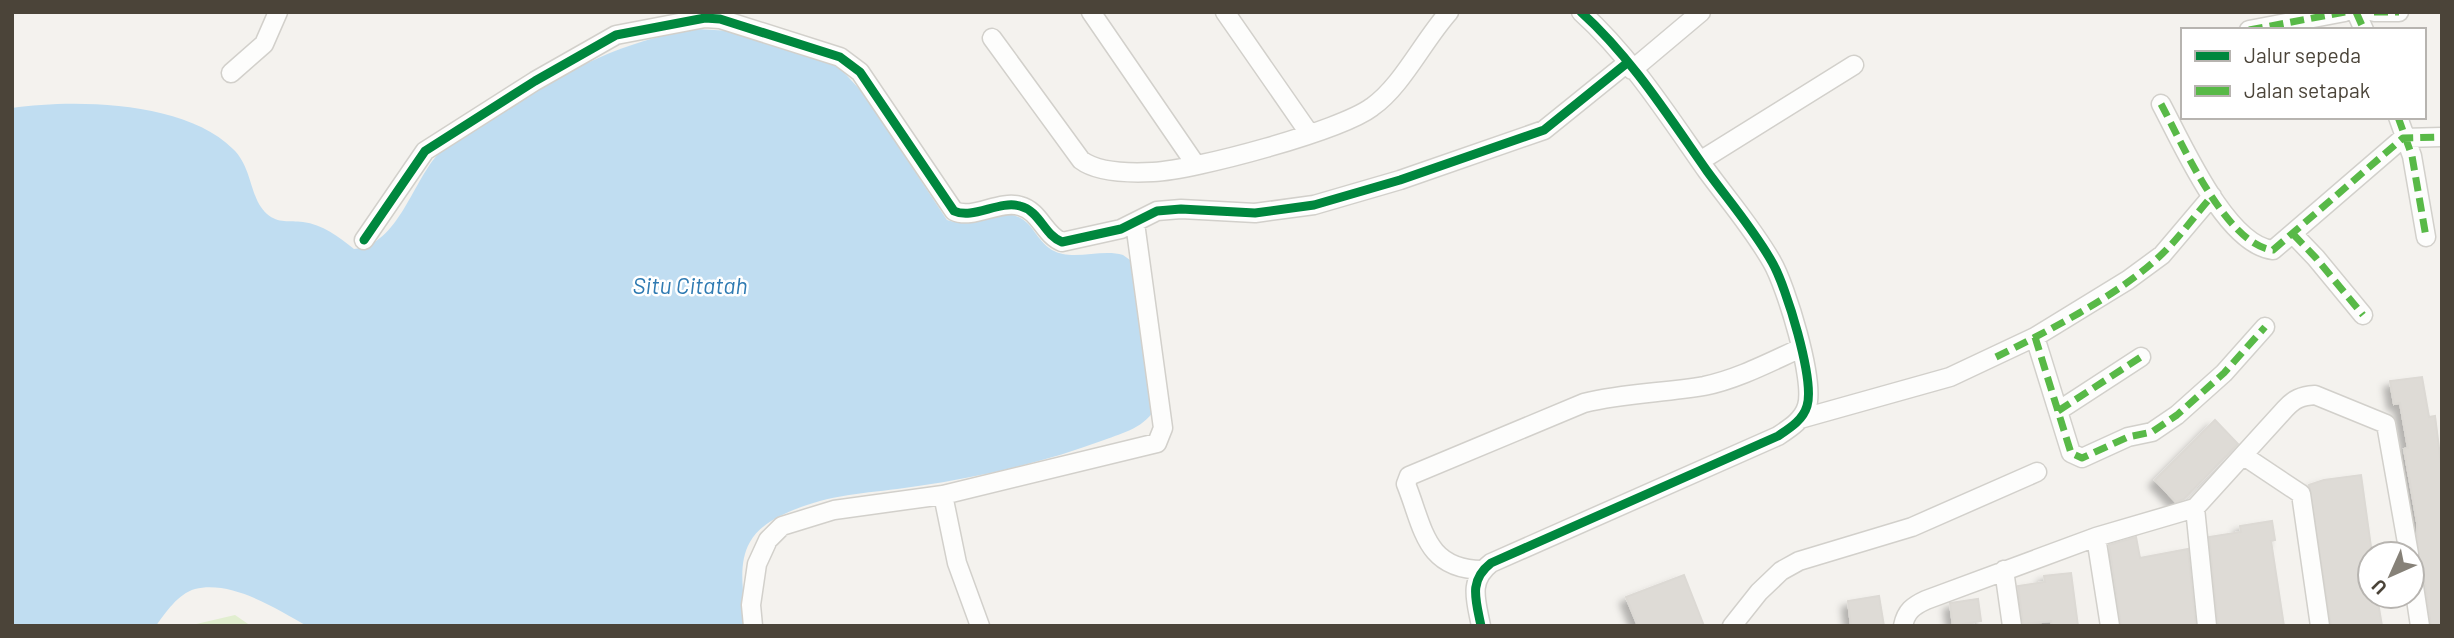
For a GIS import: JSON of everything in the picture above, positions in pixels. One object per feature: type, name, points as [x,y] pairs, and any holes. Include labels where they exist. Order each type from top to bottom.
[{"type":"street","points":[[230,73],[264,44],[278,12]]},
{"type":"street","points":[[1091,12],[1196,165]]},
{"type":"street","points":[[1225,12],[1309,133]]},
{"type":"street","points":[[992,38],[1071,150],[1086,164],[1154,172],[1196,165],[1352,119],[1372,108],[1397,81],[1427,36],[1449,12]]},
{"type":"street","points":[[1481,626],[1474,591],[1475,582],[1482,570],[1491,563],[1779,436],[1800,419],[1807,408],[1810,391],[1801,348],[1774,264],[1630,66],[1581,12]]},
{"type":"street","points":[[364,240],[425,151],[536,80],[616,35],[705,18],[733,23],[840,57],[850,63],[860,72],[949,205],[962,214],[1002,205],[1024,207],[1034,213],[1051,236],[1062,242],[1135,223],[1157,211],[1255,213],[1314,205],[1400,180],[1544,130],[1701,12]]},
{"type":"street","points":[[2260,28],[2345,12]]},
{"type":"street","points":[[2356,12],[2363,28]]},
{"type":"street","points":[[2374,12],[2399,12]]},
{"type":"street","points":[[1700,161],[1854,65]]},
{"type":"street","points":[[2161,104],[2211,196],[2241,232],[2260,248],[2273,250],[2403,138],[2442,137]]},
{"type":"street","points":[[2398,119],[2403,138],[2412,156],[2426,237]]},
{"type":"street","points":[[1800,419],[1941,380],[2035,337],[2128,280],[2162,255],[2211,196]]},
{"type":"street","points":[[753,626],[751,606],[757,564],[768,540],[782,526],[834,510],[943,495],[1157,443],[1163,428],[1135,223]]},
{"type":"street","points":[[2293,234],[2363,315]]},
{"type":"street","points":[[2035,337],[2071,453],[2082,458],[2128,437],[2152,432],[2192,403],[2265,327]]},
{"type":"street","points":[[1482,570],[1454,567],[1434,552],[1406,484],[1409,476],[1584,403],[1610,397],[1705,386],[1742,375],[1801,348]]},
{"type":"street","points":[[2058,411],[2141,357]]},
{"type":"street","points":[[1903,626],[1906,615],[1913,606],[2096,537],[2195,508],[2294,400],[2305,396],[2315,395],[2386,424],[2407,540]]},
{"type":"street","points":[[2244,456],[2301,494],[2320,626]]},
{"type":"street","points":[[1731,626],[1759,592],[1781,571],[1799,561],[1912,527],[2037,472]]},
{"type":"street","points":[[943,495],[957,563],[980,626]]},
{"type":"street","points":[[2195,508],[2207,626]]},
{"type":"street","points":[[2096,537],[2110,626]]},
{"type":"street","points":[[2004,570],[2012,626]]},
{"type":"green space","points":[[235,615],[251,626],[190,626],[192,625]]},
{"type":"water","name":"Situ Citatah","points":[[697,29],[731,31],[839,67],[863,93],[947,220],[964,222],[996,215],[1012,215],[1025,221],[1052,250],[1069,255],[1114,253],[1130,260],[1156,407],[1152,414],[1126,432],[1036,462],[941,482],[834,498],[807,505],[775,519],[755,535],[743,562],[742,583],[747,626],[307,626],[239,592],[209,587],[195,589],[183,595],[156,626],[12,626],[12,108],[97,104],[128,107],[187,121],[212,133],[233,149],[244,165],[257,200],[267,214],[280,220],[317,225],[354,249],[370,245],[383,236],[404,209],[430,164],[440,152],[462,135],[549,83],[595,60],[643,41]]},
{"type":"building","points":[[2422,377],[2429,417],[2435,416],[2442,472],[2442,626],[2431,626],[2426,592],[2426,540],[2417,540],[2417,522],[2404,449],[2408,448],[2400,403],[2394,404],[2390,381]]},
{"type":"building","points":[[2215,420],[2238,444],[2184,499],[2176,502],[2155,480]]},
{"type":"building","points":[[2361,475],[2370,540],[2356,540],[2356,610],[2379,610],[2382,626],[2331,626],[2309,485]]},
{"type":"building","points":[[2272,521],[2275,540],[2271,541],[2284,626],[2218,626],[2209,537],[2241,532],[2240,526]]},
{"type":"building","points":[[2136,537],[2140,558],[2188,549],[2196,626],[2121,626],[2109,545]]},
{"type":"building","points":[[2071,573],[2078,626],[2052,626],[2051,621],[2023,624],[2018,586],[2045,582],[2044,576]]},
{"type":"building","points":[[1684,575],[1704,626],[1638,626],[1626,597]]},
{"type":"building","points":[[1879,596],[1884,626],[1851,626],[1848,601]]},
{"type":"building","points":[[1978,599],[1981,621],[1953,626],[1950,603]]},
{"type":"marked path","points":[[2260,28],[2345,12]]},
{"type":"marked path","points":[[2356,12],[2363,28]]},
{"type":"marked path","points":[[2374,12],[2399,12]]},
{"type":"marked path","points":[[2161,104],[2193,166],[2222,212],[2239,231],[2256,244],[2273,250],[2403,138],[2442,137]]},
{"type":"marked path","points":[[2399,119],[2412,156],[2426,237]]},
{"type":"marked path","points":[[1996,357],[2061,324],[2145,269],[2169,247],[2212,196]]},
{"type":"marked path","points":[[2293,234],[2363,315]]},
{"type":"marked path","points":[[2035,337],[2071,453],[2082,458],[2128,437],[2152,432],[2177,415],[2224,373],[2265,327]]},
{"type":"marked path","points":[[2058,411],[2141,357]]},
{"type":"cycle path","points":[[1481,626],[1476,584],[1491,563],[1778,436],[1799,420],[1807,406],[1807,376],[1803,355],[1791,311],[1772,262],[1648,88],[1616,48],[1581,12]]},
{"type":"cycle path","points":[[364,240],[425,151],[535,81],[616,35],[705,18],[720,19],[840,57],[860,72],[954,211],[969,213],[1004,206],[1020,206],[1032,213],[1062,242],[1121,229],[1157,211],[1181,209],[1255,213],[1314,205],[1400,180],[1544,130],[1627,63]]}]
